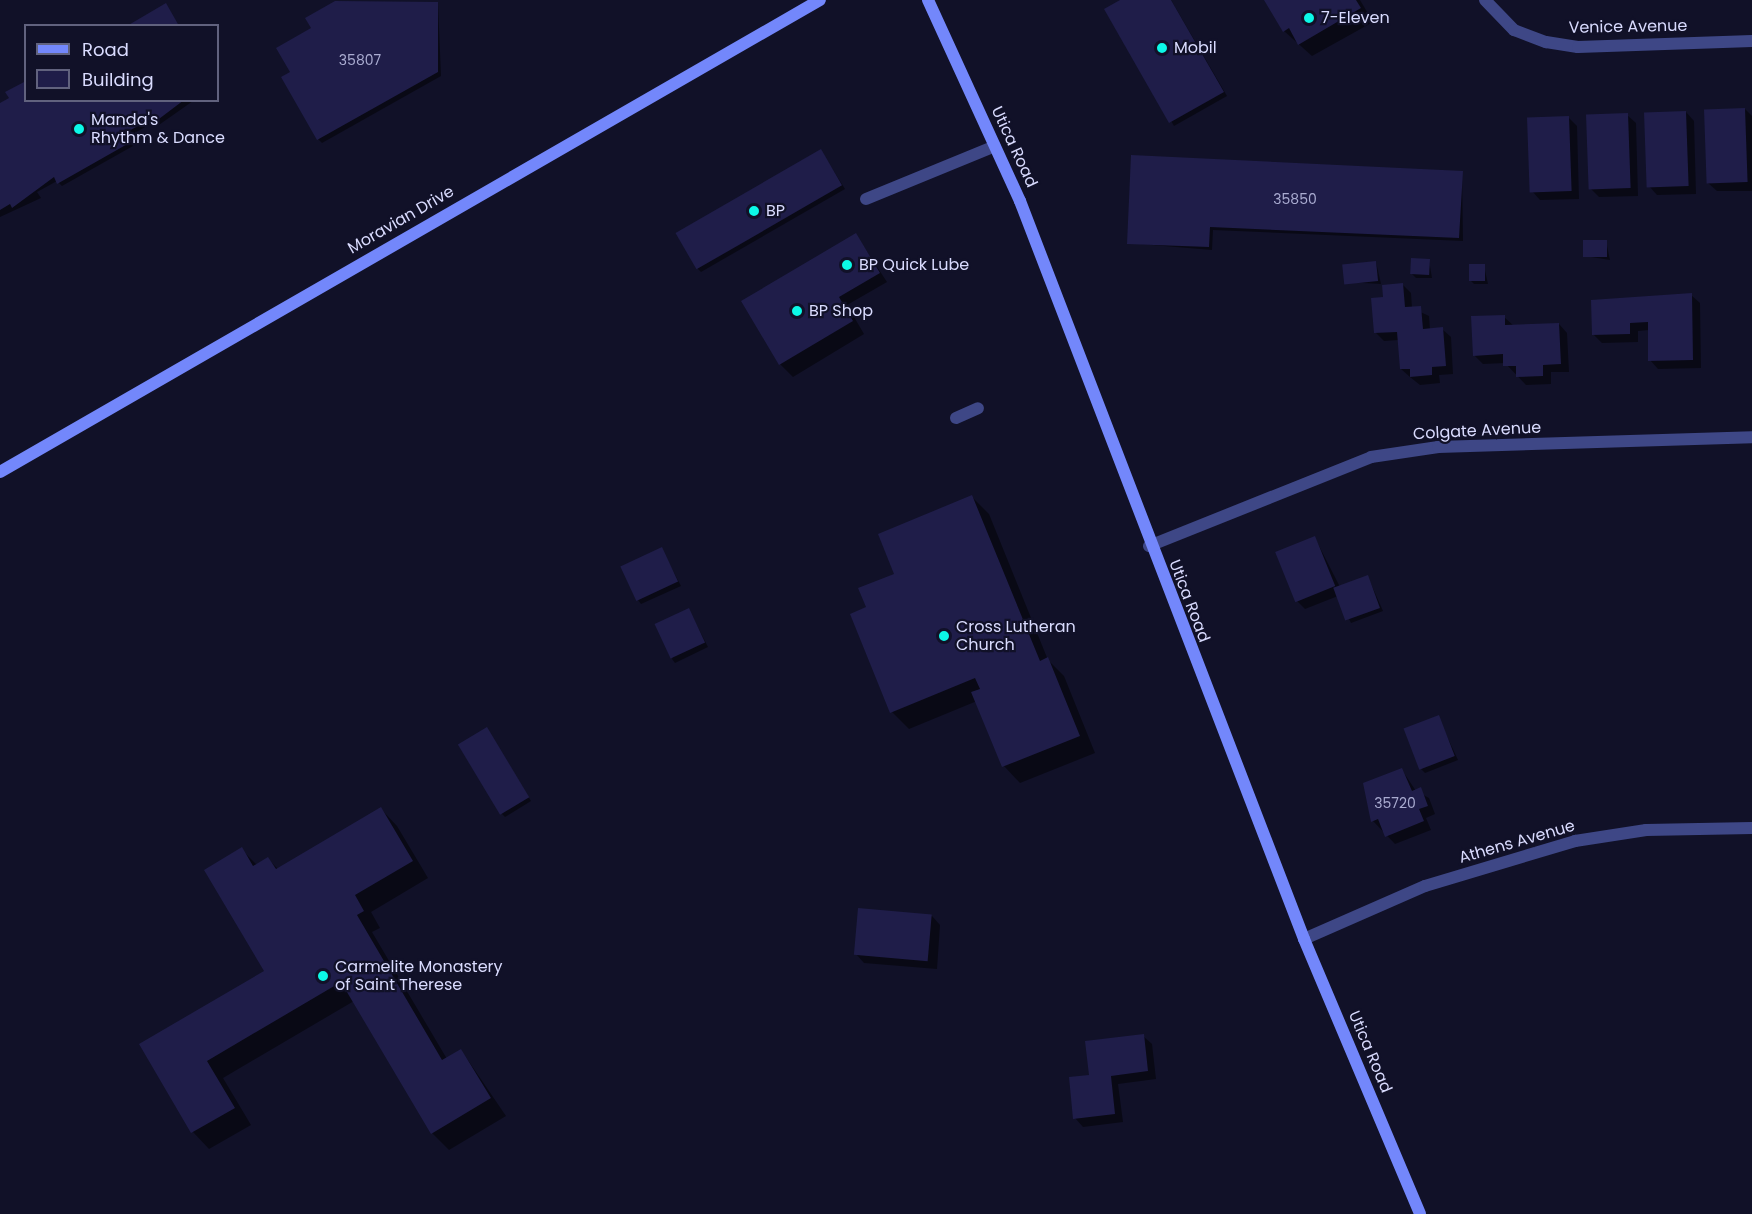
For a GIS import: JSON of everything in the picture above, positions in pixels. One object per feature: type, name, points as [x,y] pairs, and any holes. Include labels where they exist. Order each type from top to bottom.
[{"type":"main road","name":"Moravian Drive","points":[[0,472],[820,0]]},
{"type":"main road","name":"Utica Road","points":[[928,0],[995,146],[1091,381],[1149,546],[1304,939],[1420,1214]]},
{"type":"street","name":"Venice Avenue","points":[[1485,0],[1514,30],[1546,42],[1578,47],[1752,41]]},
{"type":"street","points":[[866,199],[995,146]]},
{"type":"street","points":[[956,418],[978,408]]},
{"type":"street","name":"Colgate Avenue","points":[[1149,546],[1371,457],[1438,447],[1752,437]]},
{"type":"street","name":"Athens Avenue","points":[[1304,939],[1425,886],[1575,841],[1646,831],[1752,828]]},
{"type":"building","points":[[1120,0],[1171,0],[1224,92],[1169,123],[1104,9]]},
{"type":"building","name":"7-Eleven","points":[[1264,0],[1356,0],[1361,8],[1298,45],[1289,28],[1283,32]]},
{"type":"building","points":[[335,1],[438,2],[438,72],[317,140],[281,77],[290,72],[276,48],[311,28],[305,18]]},
{"type":"building","points":[[166,3],[178,24],[130,24]]},
{"type":"building","name":"Manda's Rhythm & Dance","points":[[24,82],[24,102],[181,102],[151,125],[149,120],[125,133],[131,142],[57,184],[54,177],[12,208],[10,204],[0,210],[0,103],[9,98],[5,92]]},
{"type":"building","points":[[1745,108],[1748,182],[1707,183],[1704,109]]},
{"type":"building","points":[[1686,111],[1689,186],[1647,187],[1644,112]]},
{"type":"building","points":[[1628,113],[1631,188],[1589,189],[1586,114]]},
{"type":"building","points":[[1569,116],[1572,191],[1530,192],[1527,117]]},
{"type":"building","points":[[821,149],[842,185],[697,269],[676,233]]},
{"type":"building","points":[[1131,155],[1463,171],[1459,238],[1210,227],[1209,247],[1127,244]]},
{"type":"building","name":"BP Shop","points":[[856,233],[880,273],[839,297],[853,321],[779,365],[741,301]]},
{"type":"building","points":[[1583,240],[1607,240],[1607,257],[1583,257]]},
{"type":"building","points":[[1411,258],[1430,259],[1429,275],[1410,274]]},
{"type":"building","points":[[1376,261],[1378,281],[1344,284],[1342,265]]},
{"type":"building","points":[[1469,264],[1485,264],[1485,281],[1469,281]]},
{"type":"building","points":[[1403,283],[1405,307],[1421,306],[1423,329],[1443,327],[1446,366],[1432,367],[1432,375],[1410,377],[1410,369],[1400,369],[1397,332],[1374,333],[1371,298],[1383,297],[1382,285]]},
{"type":"building","points":[[1692,293],[1693,360],[1648,361],[1648,322],[1630,323],[1630,334],[1592,335],[1591,300]]},
{"type":"building","points":[[1505,315],[1505,325],[1559,323],[1561,364],[1543,365],[1543,376],[1516,377],[1516,366],[1503,366],[1503,354],[1473,356],[1471,316]]},
{"type":"building","name":"Cross Lutheran Church","points":[[972,495],[1040,661],[1048,657],[1080,736],[1002,767],[971,692],[980,689],[975,678],[890,713],[850,614],[866,607],[858,588],[894,574],[878,534]]},
{"type":"building","points":[[1315,536],[1335,586],[1295,602],[1275,552]]},
{"type":"building","points":[[662,547],[678,581],[636,601],[620,566]]},
{"type":"building","points":[[1368,575],[1380,608],[1345,621],[1333,588]]},
{"type":"building","points":[[689,608],[705,642],[671,658],[655,624]]},
{"type":"building","points":[[1439,715],[1455,756],[1419,770],[1404,729]]},
{"type":"building","points":[[487,727],[529,797],[500,815],[458,745]]},
{"type":"building","points":[[1402,768],[1412,791],[1421,787],[1428,806],[1419,809],[1424,821],[1385,837],[1378,819],[1371,822],[1363,783]]},
{"type":"building","name":"Carmelite Monastery of Saint Therese","points":[[381,807],[413,861],[355,895],[364,911],[357,915],[442,1060],[461,1049],[491,1098],[431,1134],[341,982],[207,1061],[235,1108],[191,1133],[139,1044],[264,971],[204,870],[242,847],[253,866],[268,857],[276,869]]},
{"type":"building","points":[[858,908],[932,914],[928,961],[854,955]]},
{"type":"building","points":[[1144,1034],[1148,1071],[1111,1076],[1115,1114],[1073,1119],[1069,1077],[1089,1075],[1085,1041]]},
{"type":"place","name":"7-Eleven","points":[[1309,18]]},
{"type":"place","name":"Mobil","points":[[1162,48]]},
{"type":"place","name":"Manda's Rhythm & Dance","points":[[79,129]]},
{"type":"place","name":"BP","points":[[754,211]]},
{"type":"place","name":"BP Quick Lube","points":[[847,265]]},
{"type":"place","name":"BP Shop","points":[[797,311]]},
{"type":"place","name":"Cross Lutheran Church","points":[[944,636]]},
{"type":"place","name":"Carmelite Monastery of Saint Therese","points":[[323,976]]}]
